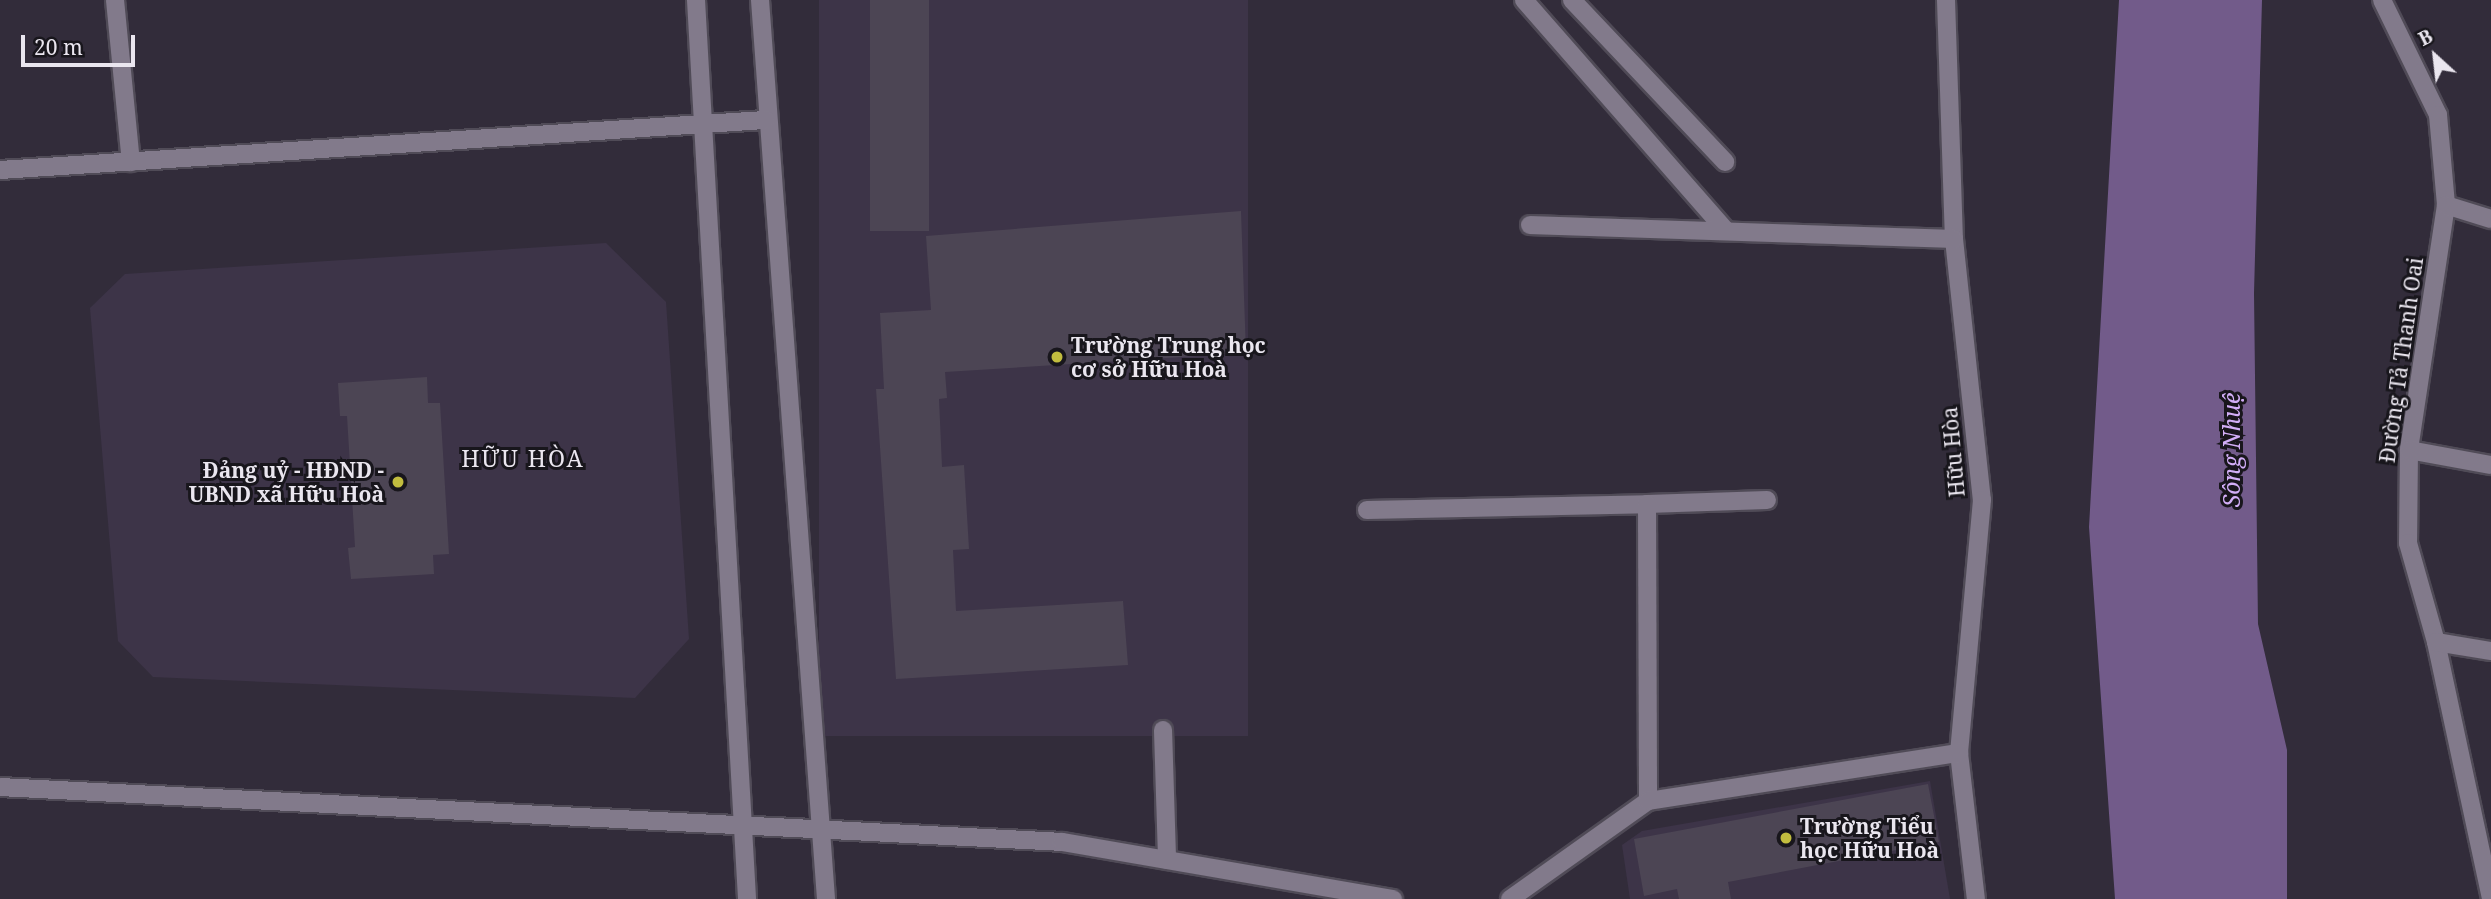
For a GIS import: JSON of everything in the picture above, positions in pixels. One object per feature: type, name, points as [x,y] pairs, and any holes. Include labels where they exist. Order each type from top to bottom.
[{"type":"street","points":[[115,0],[131,162]]},
{"type":"street","points":[[696,0],[747,899]]},
{"type":"street","points":[[760,0],[765,120],[826,899]]},
{"type":"street","points":[[1524,0],[1726,231]]},
{"type":"street","points":[[1572,0],[1724,162]]},
{"type":"street","name":"Hữu Hòa","points":[[1946,0],[1954,239],[1982,500],[1959,753],[1976,899]]},
{"type":"street","name":"Đường Tả Thanh Oai","points":[[2382,0],[2438,115],[2446,205],[2409,450],[2408,543],[2436,642],[2491,899]]},
{"type":"street","points":[[0,170],[765,120]]},
{"type":"street","points":[[2446,205],[2491,219]]},
{"type":"street","points":[[1530,225],[1954,239]]},
{"type":"street","points":[[2409,450],[2491,465]]},
{"type":"street","points":[[1367,510],[1767,500]]},
{"type":"street","points":[[1647,504],[1648,801]]},
{"type":"street","points":[[2436,642],[2491,651]]},
{"type":"street","points":[[1163,730],[1167,860]]},
{"type":"street","points":[[1510,899],[1648,801],[1959,753]]},
{"type":"street","points":[[0,788],[1062,842],[1393,899]]},
{"type":"shaded area","name":"Trường Trung học cơ sở Hữu Hoà","points":[[819,0],[1248,0],[1248,736],[819,736]]},
{"type":"shaded area","points":[[606,243],[666,302],[689,639],[635,698],[153,677],[118,641],[90,308],[125,274]]},
{"type":"shaded area","name":"Trường Tiểu học Hữu Hoà","points":[[1930,781],[1950,899],[1630,899],[1622,845],[1642,831]]},
{"type":"water","name":"Sông Nhuệ","points":[[2119,0],[2262,0],[2254,293],[2258,624],[2287,750],[2287,899],[2115,899],[2089,527]]},
{"type":"building","points":[[870,0],[929,0],[929,231],[870,231]]},
{"type":"building","points":[[1241,211],[1246,353],[945,372],[947,398],[939,399],[942,467],[964,465],[969,549],[953,550],[956,611],[1123,601],[1128,665],[896,679],[876,389],[884,389],[880,313],[931,310],[926,236]]},
{"type":"building","name":"Đảng uỷ - HĐND - UBND xã Hữu Hoà","points":[[427,377],[428,403],[440,403],[449,554],[433,555],[434,574],[351,579],[348,548],[355,547],[347,416],[340,416],[338,383]]},
{"type":"building","name":"Trường Tiểu học Hữu Hoà","points":[[1928,784],[1939,842],[1728,882],[1731,899],[1679,899],[1677,889],[1644,896],[1634,839]]},
{"type":"place","name":"Trường Trung học cơ sở Hữu Hoà","points":[[1057,357]]},
{"type":"place","name":"Đảng uỷ - HĐND - UBND xã Hữu Hoà","points":[[398,482]]},
{"type":"place","name":"Trường Tiểu học Hữu Hoà","points":[[1786,838]]},
{"type":"district","name":"HỮU HÒA","points":[[523,458]]}]
